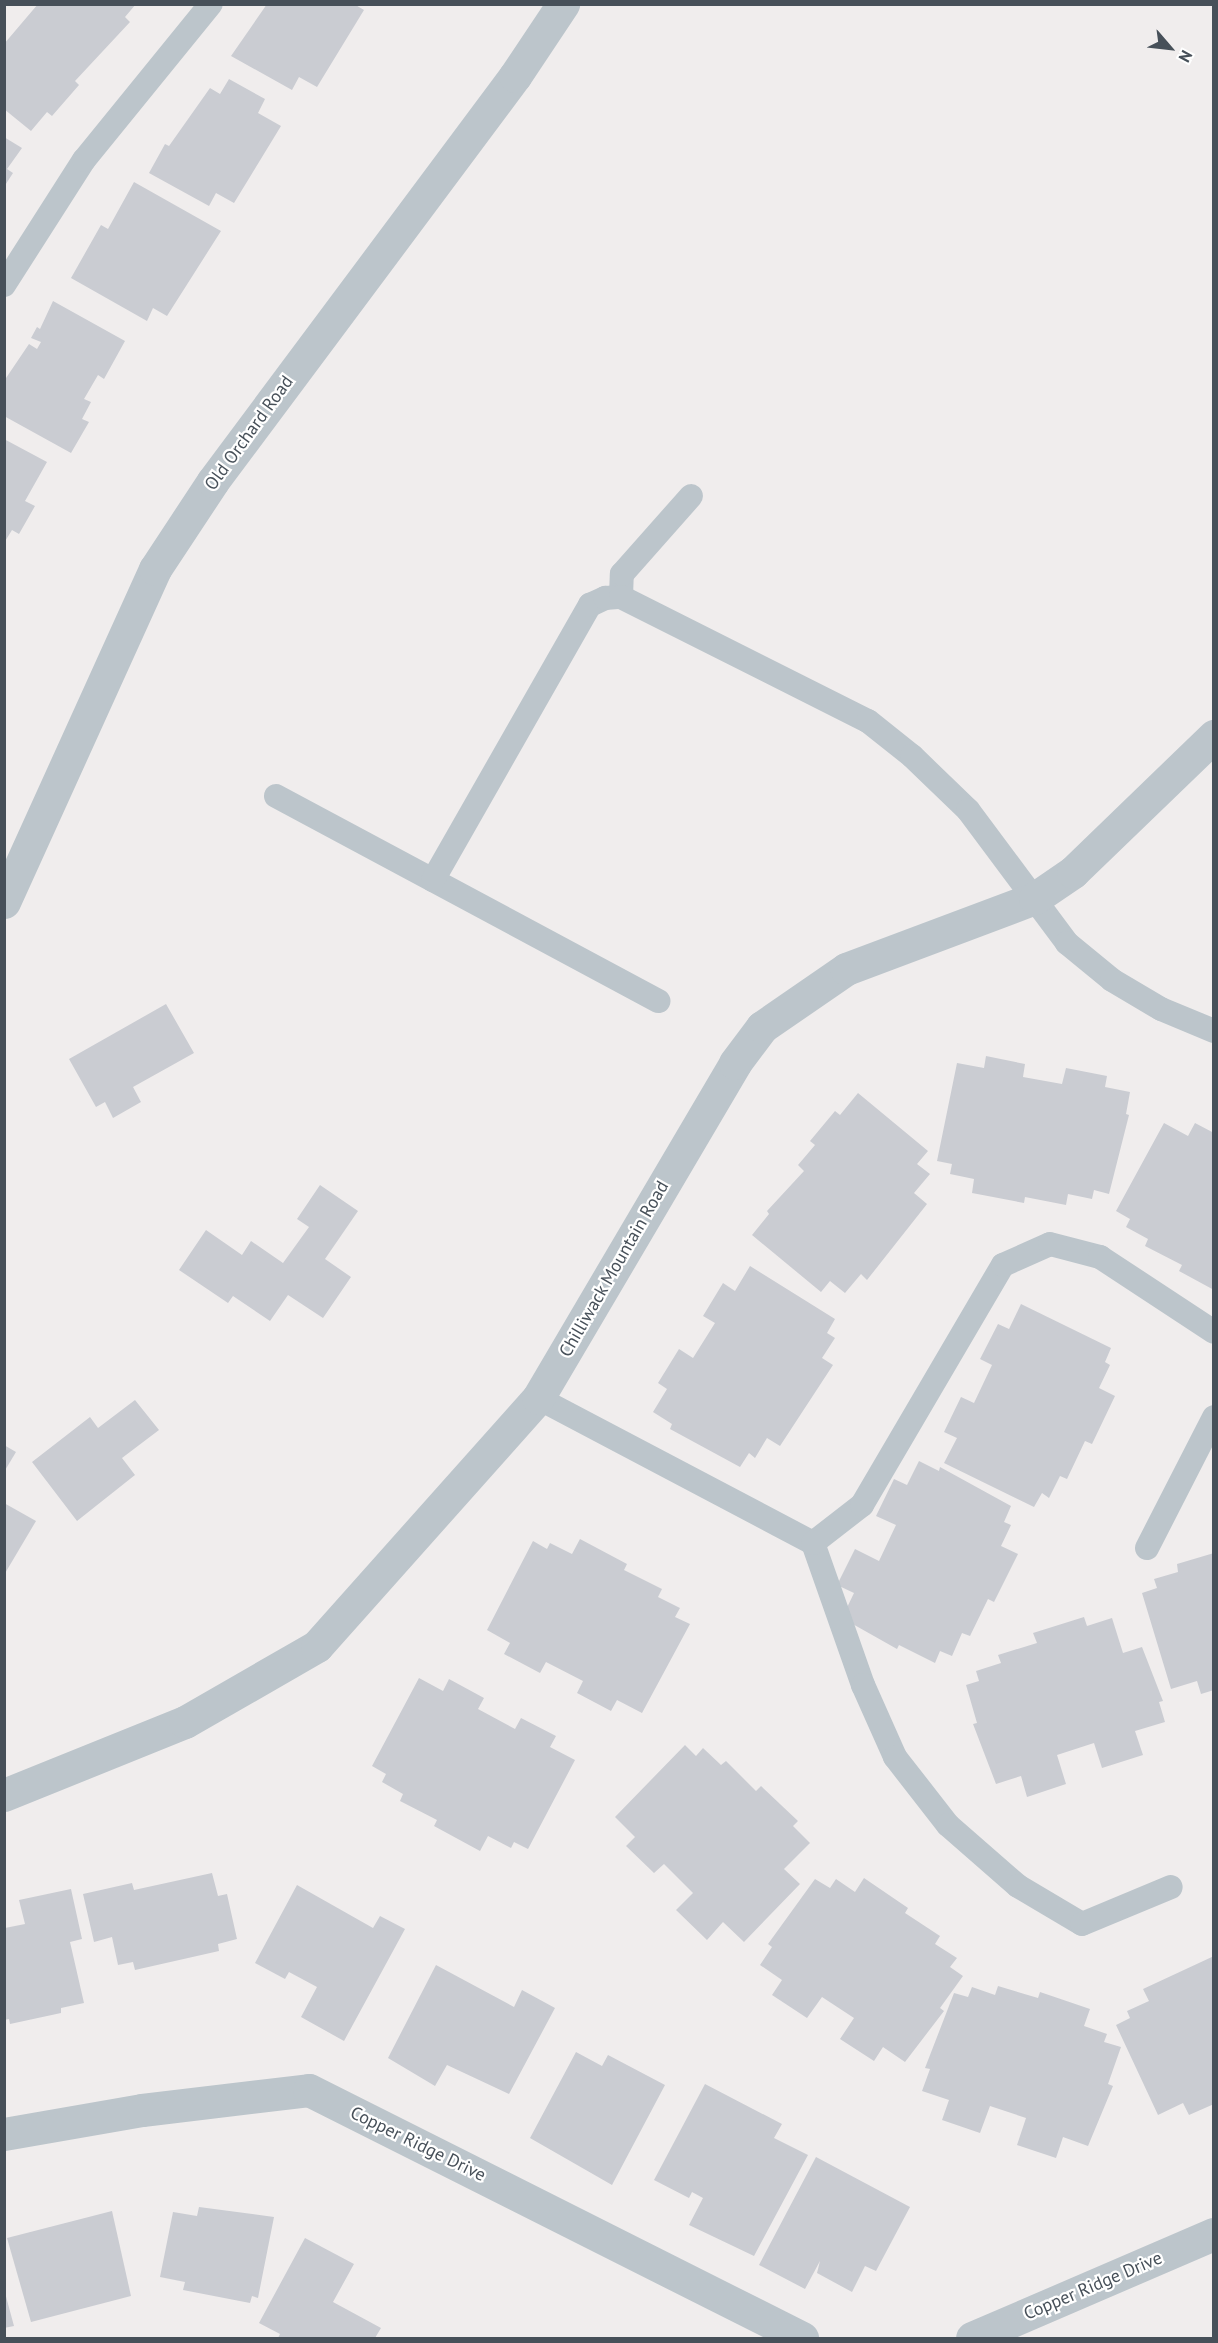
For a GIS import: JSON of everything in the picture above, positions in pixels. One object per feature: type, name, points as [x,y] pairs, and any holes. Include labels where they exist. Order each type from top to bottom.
[{"type":"street","name":"Old Orchard Road","points":[[4,902],[155,569],[213,481],[515,76],[563,4]]},
{"type":"street","name":"Chilliwack Mountain Road","points":[[4,1795],[185,1722],[317,1646],[538,1398],[735,1063],[762,1027],[846,969],[1035,898],[1072,872],[1214,736]]},
{"type":"street","name":"Copper Ridge Drive","points":[[4,2134],[142,2110],[309,2090],[802,2338]]},
{"type":"street","name":"Copper Ridge Drive","points":[[972,2338],[1214,2234]]},
{"type":"lane","points":[[4,285],[84,160],[211,4]]},
{"type":"lane","points":[[621,597],[622,574],[691,496]]},
{"type":"lane","points":[[434,880],[590,605],[605,598],[621,597],[868,721],[912,756],[968,810],[1067,943],[1112,980],[1161,1009],[1214,1031]]},
{"type":"lane","points":[[276,796],[658,1001]]},
{"type":"lane","points":[[813,1543],[862,1505],[1003,1265],[1050,1244],[1100,1257],[1214,1332]]},
{"type":"lane","points":[[538,1398],[813,1543],[862,1685],[895,1757],[948,1826],[1018,1886],[1082,1924],[1171,1887]]},
{"type":"lane","points":[[1147,1548],[1214,1417]]},
{"type":"building","points":[[38,4],[136,4],[125,17],[130,22],[75,81],[79,85],[52,116],[47,112],[31,131],[4,109],[4,44]]},
{"type":"building","points":[[267,4],[354,4],[364,10],[317,87],[299,77],[292,90],[231,56]]},
{"type":"building","points":[[229,79],[265,99],[258,113],[281,126],[234,203],[216,193],[209,206],[149,173],[165,144],[169,146],[210,88],[220,94]]},
{"type":"building","points":[[4,137],[22,148],[7,169],[13,173],[4,187]]},
{"type":"building","points":[[134,182],[221,231],[167,316],[153,308],[147,321],[71,278],[101,225],[108,229]]},
{"type":"building","points":[[53,301],[125,341],[104,379],[98,375],[84,399],[91,402],[82,419],[89,422],[71,453],[4,416],[4,381],[29,344],[37,349],[41,342],[31,338],[37,327],[40,329]]},
{"type":"building","points":[[4,439],[47,462],[25,501],[35,506],[19,534],[12,530],[4,543]]},
{"type":"building","points":[[166,1004],[194,1053],[133,1087],[141,1102],[113,1118],[105,1102],[96,1107],[69,1059]]},
{"type":"building","points":[[986,1056],[1025,1064],[1023,1077],[1062,1084],[1066,1068],[1107,1076],[1105,1087],[1130,1092],[1126,1114],[1129,1115],[1109,1194],[1094,1190],[1092,1199],[1068,1194],[1066,1205],[1025,1197],[1024,1203],[972,1193],[974,1179],[950,1174],[952,1164],[937,1161],[957,1063],[984,1068]]},
{"type":"building","points":[[858,1093],[928,1151],[917,1164],[930,1174],[914,1193],[927,1204],[867,1280],[861,1274],[845,1293],[830,1281],[821,1292],[752,1235],[769,1214],[767,1211],[804,1171],[798,1165],[815,1145],[810,1141],[835,1111],[840,1115]]},
{"type":"building","points":[[1164,1123],[1188,1136],[1195,1123],[1214,1133],[1214,1290],[1179,1271],[1182,1265],[1145,1246],[1148,1239],[1126,1227],[1130,1219],[1116,1211]]},
{"type":"building","points":[[320,1185],[358,1211],[325,1259],[351,1277],[323,1318],[288,1295],[270,1321],[233,1296],[228,1303],[179,1270],[206,1230],[242,1255],[251,1241],[283,1263],[309,1227],[297,1219]]},
{"type":"building","points":[[750,1266],[835,1319],[827,1333],[835,1338],[822,1358],[833,1365],[780,1446],[767,1438],[755,1458],[749,1453],[740,1467],[670,1429],[672,1424],[653,1412],[667,1389],[658,1383],[679,1349],[693,1358],[715,1323],[703,1316],[723,1283],[735,1291]]},
{"type":"building","points":[[1021,1304],[1111,1348],[1105,1362],[1110,1365],[1099,1388],[1115,1396],[1092,1444],[1085,1441],[1067,1479],[1060,1476],[1049,1498],[1042,1493],[1034,1507],[944,1463],[957,1438],[944,1432],[961,1397],[974,1403],[992,1365],[980,1359],[998,1324],[1009,1329]]},
{"type":"building","points":[[135,1400],[159,1430],[122,1458],[135,1475],[77,1521],[32,1462],[90,1417],[98,1428]]},
{"type":"building","points":[[4,1445],[16,1452],[4,1472]]},
{"type":"building","points":[[919,1461],[939,1471],[940,1467],[1011,1506],[1004,1522],[1011,1525],[1001,1546],[1018,1554],[994,1602],[988,1599],[970,1636],[962,1633],[952,1656],[940,1651],[935,1663],[899,1645],[897,1649],[842,1618],[854,1593],[837,1585],[855,1549],[879,1561],[896,1525],[876,1516],[894,1479],[907,1485]]},
{"type":"building","points":[[4,1503],[36,1521],[4,1575]]},
{"type":"building","points":[[580,1539],[627,1564],[624,1570],[662,1589],[658,1597],[680,1608],[675,1617],[690,1624],[642,1713],[617,1700],[611,1711],[577,1693],[583,1681],[546,1662],[540,1673],[504,1654],[510,1643],[487,1630],[533,1541],[547,1549],[550,1543],[572,1554]]},
{"type":"building","points":[[1214,1553],[1214,1690],[1201,1694],[1197,1681],[1171,1689],[1142,1593],[1157,1588],[1154,1579],[1178,1572],[1177,1564]]},
{"type":"building","points":[[1084,1617],[1087,1626],[1112,1618],[1123,1653],[1142,1647],[1163,1701],[1159,1702],[1165,1722],[1135,1731],[1143,1755],[1102,1768],[1094,1743],[1057,1755],[1066,1784],[1027,1797],[1021,1776],[996,1784],[973,1724],[977,1723],[966,1685],[979,1681],[976,1671],[1001,1663],[998,1655],[1037,1643],[1033,1633]]},
{"type":"building","points":[[419,1678],[443,1691],[449,1679],[484,1698],[478,1709],[515,1729],[521,1718],[556,1736],[550,1747],[575,1760],[528,1849],[514,1842],[511,1848],[488,1836],[480,1851],[434,1826],[437,1820],[400,1801],[403,1794],[382,1782],[386,1774],[372,1766]]},
{"type":"building","points":[[685,1745],[696,1756],[703,1748],[721,1765],[726,1761],[756,1791],[761,1786],[798,1821],[793,1826],[810,1843],[784,1869],[800,1884],[744,1942],[723,1922],[707,1940],[676,1910],[693,1893],[664,1864],[654,1873],[626,1846],[635,1837],[615,1817]]},
{"type":"building","points":[[212,1873],[218,1896],[227,1894],[237,1939],[218,1944],[219,1951],[135,1970],[133,1962],[118,1965],[112,1937],[94,1942],[83,1894],[132,1883],[134,1890]]},
{"type":"building","points":[[864,1878],[908,1908],[905,1913],[940,1936],[935,1944],[957,1958],[950,1967],[963,1976],[940,2008],[944,2011],[905,2062],[883,2047],[874,2061],[840,2039],[854,2018],[822,1997],[807,2018],[772,1995],[782,1980],[760,1965],[772,1947],[768,1944],[815,1879],[830,1888],[836,1879],[855,1892]]},
{"type":"building","points":[[297,1885],[373,1928],[380,1916],[405,1929],[344,2041],[301,2017],[317,1987],[289,1972],[285,1979],[255,1963]]},
{"type":"building","points":[[71,1889],[82,1939],[70,1942],[84,2003],[61,2008],[61,2013],[10,2024],[9,2019],[4,2020],[5,1928],[25,1924],[19,1900]]},
{"type":"building","points":[[1214,1956],[1214,2104],[1189,2115],[1183,2103],[1158,2115],[1116,2025],[1130,2018],[1127,2011],[1149,2001],[1143,1989]]},
{"type":"building","points":[[436,1965],[514,2007],[522,1990],[555,2008],[509,2094],[447,2065],[435,2086],[388,2058]]},
{"type":"building","points":[[998,1986],[1038,1998],[1040,1992],[1090,2009],[1084,2026],[1107,2034],[1104,2042],[1121,2047],[1108,2084],[1113,2086],[1088,2146],[1063,2137],[1056,2158],[1017,2145],[1026,2118],[990,2106],[980,2133],[942,2120],[949,2100],[922,2091],[930,2069],[925,2068],[954,1993],[968,1997],[972,1987],[995,1995]]},
{"type":"building","points":[[576,2052],[602,2066],[608,2055],[665,2085],[612,2185],[530,2138]]},
{"type":"building","points":[[705,2084],[782,2124],[774,2138],[808,2155],[754,2256],[689,2225],[703,2198],[692,2192],[689,2198],[654,2180]]},
{"type":"building","points":[[816,2157],[910,2207],[876,2271],[865,2266],[852,2292],[817,2273],[820,2261],[805,2289],[759,2265]]},
{"type":"building","points":[[199,2207],[274,2217],[258,2298],[252,2296],[250,2303],[183,2290],[185,2282],[160,2277],[173,2212],[197,2216]]},
{"type":"building","points":[[112,2211],[131,2296],[31,2322],[7,2238]]},
{"type":"building","points":[[305,2238],[354,2264],[333,2302],[381,2328],[375,2338],[278,2338],[280,2334],[259,2323]]},
{"type":"building","points":[[4,2289],[14,2326],[4,2328]]}]
